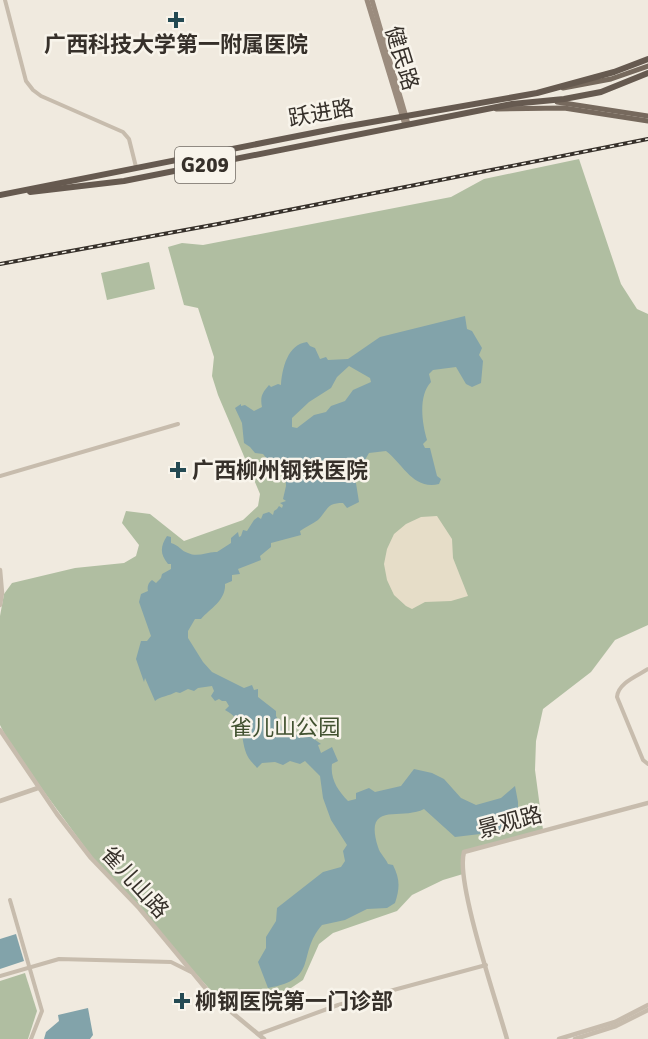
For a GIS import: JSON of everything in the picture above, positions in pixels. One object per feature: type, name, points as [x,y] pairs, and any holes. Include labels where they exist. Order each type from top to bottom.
[{"type":"highway","name":"G209","points":[[537,93],[614,72],[648,59]]},
{"type":"highway","name":"G209","points":[[541,103],[577,97],[622,85],[648,74]]},
{"type":"highway","name":"跃进路","points":[[0,195],[339,128],[537,93]]},
{"type":"highway","name":"跃进路","points":[[0,195],[124,181],[485,109],[541,103]]},
{"type":"main road","name":"健民路","points":[[370,0],[406,125]]},
{"type":"main road","name":"跃进路","points":[[537,93],[598,82],[648,66]]},
{"type":"main road","name":"跃进路","points":[[541,103],[579,104],[648,116]]},
{"type":"main road","points":[[541,103],[648,122]]},
{"type":"street","points":[[5,0],[26,81],[33,90],[41,96],[123,132],[129,139],[136,167]]},
{"type":"street","points":[[0,476],[178,424]]},
{"type":"street","points":[[0,570],[2,593],[0,605]]},
{"type":"street","points":[[648,669],[622,686],[617,692],[617,698],[643,760],[648,764]]},
{"type":"street","name":"雀儿山路","points":[[0,730],[38,788],[91,858],[140,908],[212,996],[264,1039]]},
{"type":"street","points":[[0,801],[38,788]]},
{"type":"street","name":"景观路","points":[[507,1039],[464,881],[462,859],[464,852],[648,802]]},
{"type":"street","points":[[10,900],[42,1011],[31,1039]]},
{"type":"street","points":[[0,976],[58,959],[171,962],[191,972]]},
{"type":"street","points":[[259,1034],[338,1005],[486,966]]},
{"type":"street","points":[[559,1039],[615,1022],[648,1005]]},
{"type":"street","points":[[575,1039],[616,1026],[648,1010]]},
{"type":"green space","name":"雀儿山公园","points":[[579,159],[621,284],[637,309],[648,314],[648,625],[615,640],[591,672],[543,709],[536,741],[535,770],[543,830],[464,852],[463,874],[443,880],[412,895],[397,911],[333,933],[319,944],[303,980],[285,992],[229,1007],[213,993],[92,857],[5,735],[0,725],[0,616],[4,594],[12,583],[75,568],[124,563],[136,556],[139,545],[122,523],[126,511],[150,514],[184,541],[243,520],[258,506],[260,494],[212,376],[214,357],[198,308],[184,305],[168,247],[182,243],[203,245],[451,197],[484,179]]},
{"type":"green space","points":[[149,262],[155,289],[107,300],[101,273]]},
{"type":"green space","points":[[25,973],[37,1011],[28,1039],[0,1039],[0,981]]},
{"type":"shaded area","points":[[437,516],[452,539],[453,558],[468,596],[451,601],[425,602],[412,609],[394,595],[387,580],[384,564],[387,549],[394,534],[406,524],[421,517]]},
{"type":"water","points":[[465,316],[467,329],[472,331],[482,348],[479,355],[483,361],[481,383],[472,387],[466,384],[456,367],[433,370],[429,374],[431,382],[423,402],[427,440],[423,444],[425,448],[430,448],[437,476],[441,479],[439,484],[430,485],[415,480],[386,451],[369,453],[355,477],[359,502],[347,508],[343,503],[330,506],[318,520],[300,531],[301,535],[271,543],[271,547],[260,556],[261,560],[238,569],[240,574],[232,575],[232,581],[225,584],[223,595],[217,603],[201,619],[195,619],[188,631],[188,638],[212,672],[244,688],[252,685],[254,690],[258,689],[258,697],[276,711],[276,716],[283,729],[293,735],[304,735],[314,739],[321,744],[318,745],[321,753],[332,747],[338,761],[332,764],[334,780],[348,801],[356,799],[356,793],[369,788],[375,792],[401,786],[414,769],[432,773],[444,779],[461,798],[476,805],[501,798],[515,786],[518,822],[497,832],[455,837],[424,809],[380,817],[376,823],[375,832],[380,852],[388,864],[393,865],[397,875],[398,888],[395,903],[387,908],[367,909],[345,920],[322,925],[314,936],[301,972],[295,979],[268,988],[258,962],[266,948],[266,937],[276,921],[277,908],[323,872],[341,867],[345,861],[343,851],[347,845],[331,820],[323,798],[320,776],[305,761],[300,764],[290,761],[283,765],[275,762],[262,763],[257,768],[245,751],[240,725],[232,714],[225,710],[229,706],[226,701],[219,699],[215,701],[211,696],[214,691],[212,686],[198,688],[194,691],[188,689],[180,693],[176,692],[155,701],[145,678],[144,682],[136,659],[141,641],[147,641],[151,636],[139,602],[141,594],[148,591],[151,581],[156,583],[162,574],[171,569],[171,564],[168,564],[162,554],[167,536],[171,537],[171,543],[192,554],[217,552],[231,543],[231,538],[238,532],[239,537],[243,530],[247,531],[258,517],[261,519],[263,514],[269,512],[273,515],[279,506],[282,508],[283,505],[280,503],[286,501],[283,499],[286,486],[285,466],[280,465],[278,468],[274,461],[268,460],[263,454],[255,453],[244,443],[242,423],[235,408],[241,404],[254,411],[262,407],[263,393],[269,385],[271,387],[281,385],[287,358],[300,344],[307,342],[315,348],[320,359],[326,357],[328,360],[348,359],[380,337]],"holes":[[[349,366],[370,378],[371,382],[353,390],[345,401],[331,406],[326,412],[314,415],[297,428],[292,427],[292,418],[309,402],[331,388],[337,377]]]},
{"type":"water","points":[[16,934],[24,961],[0,969],[0,939]]},
{"type":"water","points":[[88,1008],[93,1035],[90,1039],[44,1039],[46,1032],[59,1021],[58,1015]]},
{"type":"railway","points":[[0,264],[218,224],[648,139]]},
{"type":"place","name":"广西科技大学第一附属医院","points":[[176,20]]},
{"type":"place","name":"广西柳州钢铁医院","points":[[178,470]]},
{"type":"place","name":"柳钢医院第一门诊部","points":[[182,1001]]}]
